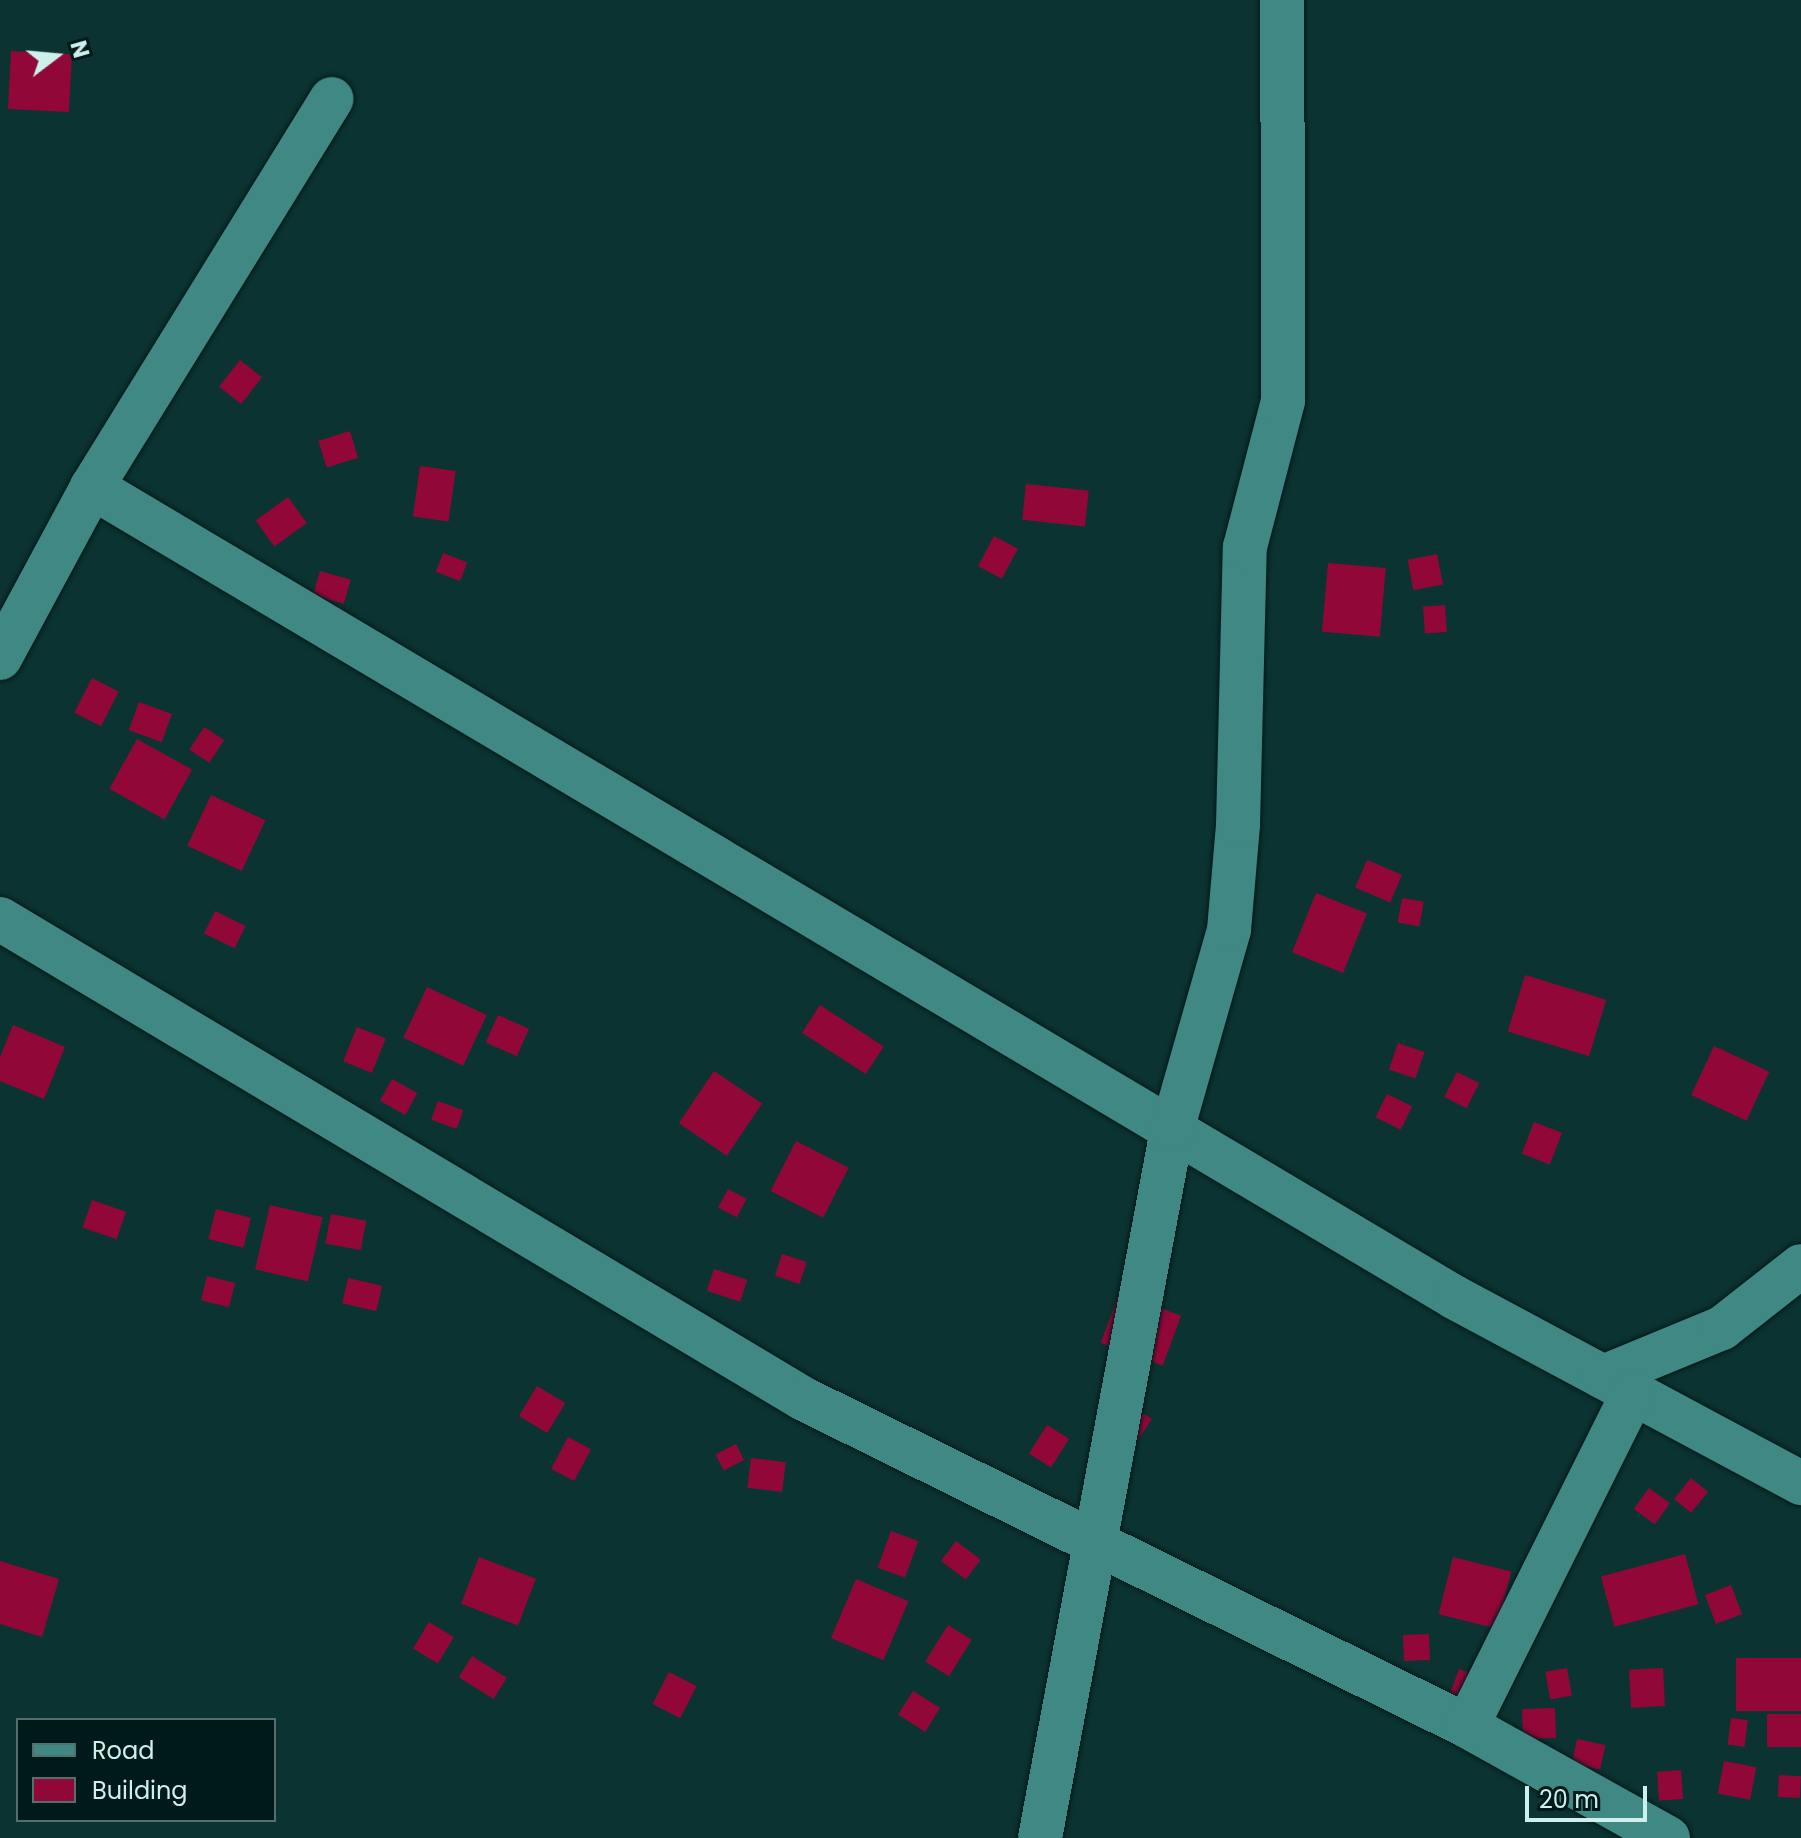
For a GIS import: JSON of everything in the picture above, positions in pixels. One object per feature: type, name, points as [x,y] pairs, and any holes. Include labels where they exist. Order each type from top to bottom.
[{"type":"street","points":[[1040,1838],[1172,1130],[1229,930],[1238,825],[1245,547],[1283,401],[1282,0]]},
{"type":"street","points":[[0,658],[92,487],[332,99]]},
{"type":"street","points":[[92,487],[1454,1297],[1801,1483]]},
{"type":"street","points":[[0,919],[804,1399],[1467,1726],[1668,1838]]},
{"type":"street","points":[[1467,1726],[1618,1385],[1722,1328],[1801,1266]]},
{"type":"building","points":[[11,51],[72,54],[69,112],[8,109]]},
{"type":"building","points":[[240,360],[262,377],[241,404],[219,387]]},
{"type":"building","points":[[350,431],[358,458],[327,467],[318,441]]},
{"type":"building","points":[[420,466],[456,471],[449,522],[413,517]]},
{"type":"building","points":[[1026,484],[1089,491],[1085,526],[1022,520]]},
{"type":"building","points":[[288,497],[307,523],[274,546],[256,521]]},
{"type":"building","points":[[994,536],[1018,549],[1002,579],[978,566]]},
{"type":"building","points":[[443,553],[467,562],[460,581],[436,572]]},
{"type":"building","points":[[1437,554],[1443,584],[1413,590],[1408,560]]},
{"type":"building","points":[[1328,563],[1386,568],[1380,637],[1322,632]]},
{"type":"building","points":[[320,571],[351,580],[344,604],[313,595]]},
{"type":"building","points":[[1445,605],[1447,632],[1425,633],[1423,607]]},
{"type":"building","points":[[92,678],[119,692],[101,726],[74,713]]},
{"type":"building","points":[[139,702],[172,714],[162,742],[129,730]]},
{"type":"building","points":[[204,727],[224,740],[209,763],[189,750]]},
{"type":"building","points":[[137,739],[192,770],[164,819],[109,789]]},
{"type":"building","points":[[211,795],[265,820],[242,871],[187,846]]},
{"type":"building","points":[[1367,860],[1402,875],[1390,902],[1355,888]]},
{"type":"building","points":[[1316,893],[1367,914],[1343,973],[1292,952]]},
{"type":"building","points":[[1402,898],[1424,902],[1419,926],[1398,923]]},
{"type":"building","points":[[215,911],[246,926],[235,948],[204,933]]},
{"type":"building","points":[[1525,975],[1606,1000],[1589,1056],[1508,1031]]},
{"type":"building","points":[[427,987],[487,1015],[463,1066],[403,1038]]},
{"type":"building","points":[[820,1005],[884,1046],[866,1074],[802,1033]]},
{"type":"building","points":[[498,1015],[529,1029],[517,1056],[486,1042]]},
{"type":"building","points":[[13,1025],[65,1047],[44,1099],[0,1081],[0,1057]]},
{"type":"building","points":[[357,1027],[386,1039],[372,1073],[343,1061]]},
{"type":"building","points":[[1398,1043],[1424,1052],[1415,1079],[1389,1069]]},
{"type":"building","points":[[1714,1046],[1769,1072],[1746,1121],[1691,1095]]},
{"type":"building","points":[[714,1071],[762,1103],[727,1156],[679,1123]]},
{"type":"building","points":[[1457,1072],[1479,1083],[1467,1108],[1444,1097]]},
{"type":"building","points":[[392,1079],[417,1093],[405,1115],[380,1101]]},
{"type":"building","points":[[1387,1094],[1412,1106],[1401,1130],[1376,1117]]},
{"type":"building","points":[[438,1101],[463,1110],[457,1129],[431,1120]]},
{"type":"building","points":[[1534,1122],[1562,1133],[1550,1164],[1522,1154]]},
{"type":"building","points":[[796,1141],[849,1168],[823,1218],[771,1191]]},
{"type":"building","points":[[728,1189],[747,1199],[737,1217],[718,1208]]},
{"type":"building","points":[[92,1200],[126,1212],[117,1239],[83,1227]]},
{"type":"building","points":[[270,1205],[323,1217],[308,1281],[255,1269]]},
{"type":"building","points":[[216,1209],[251,1218],[243,1248],[209,1239]]},
{"type":"building","points":[[331,1214],[366,1221],[361,1250],[325,1243]]},
{"type":"building","points":[[782,1254],[807,1262],[800,1284],[775,1276]]},
{"type":"building","points":[[714,1269],[747,1280],[740,1302],[707,1291]]},
{"type":"building","points":[[207,1276],[235,1283],[229,1307],[201,1300]]},
{"type":"building","points":[[348,1278],[382,1286],[376,1311],[342,1303]]},
{"type":"building","points":[[1119,1293],[1181,1316],[1163,1365],[1101,1343]]},
{"type":"building","points":[[537,1386],[565,1403],[547,1433],[519,1416]]},
{"type":"building","points":[[1135,1408],[1152,1419],[1137,1442],[1120,1431]]},
{"type":"building","points":[[1047,1425],[1069,1439],[1051,1468],[1029,1454]]},
{"type":"building","points":[[568,1437],[591,1449],[574,1481],[551,1469]]},
{"type":"building","points":[[736,1444],[744,1460],[724,1470],[716,1454]]},
{"type":"building","points":[[751,1458],[786,1462],[782,1492],[747,1488]]},
{"type":"building","points":[[1691,1478],[1708,1492],[1691,1513],[1674,1499]]},
{"type":"building","points":[[1649,1488],[1670,1503],[1655,1524],[1634,1509]]},
{"type":"building","points":[[891,1531],[918,1541],[905,1578],[878,1568]]},
{"type":"building","points":[[956,1541],[981,1560],[966,1580],[941,1561]]},
{"type":"building","points":[[1685,1554],[1698,1604],[1614,1627],[1601,1577]]},
{"type":"building","points":[[479,1557],[536,1579],[518,1626],[461,1604]]},
{"type":"building","points":[[1453,1557],[1511,1572],[1497,1629],[1439,1614]]},
{"type":"building","points":[[0,1561],[59,1579],[42,1637],[0,1624]]},
{"type":"building","points":[[856,1579],[908,1601],[883,1660],[831,1638]]},
{"type":"building","points":[[1731,1585],[1742,1614],[1716,1624],[1705,1595]]},
{"type":"building","points":[[429,1622],[454,1637],[438,1664],[413,1649]]},
{"type":"building","points":[[948,1625],[972,1640],[949,1676],[925,1661]]},
{"type":"building","points":[[1429,1634],[1430,1660],[1404,1661],[1403,1635]]},
{"type":"building","points":[[472,1656],[507,1678],[494,1699],[459,1677]]},
{"type":"building","points":[[1736,1658],[1801,1658],[1801,1711],[1736,1711]]},
{"type":"building","points":[[1567,1668],[1572,1696],[1550,1699],[1545,1672]]},
{"type":"building","points":[[1663,1668],[1665,1706],[1631,1708],[1629,1670]]},
{"type":"building","points":[[1459,1669],[1481,1677],[1472,1701],[1450,1693]]},
{"type":"building","points":[[669,1672],[697,1686],[680,1718],[653,1704]]},
{"type":"building","points":[[913,1691],[940,1708],[925,1732],[898,1715]]},
{"type":"building","points":[[1555,1708],[1556,1738],[1523,1739],[1522,1709]]},
{"type":"building","points":[[1767,1714],[1801,1714],[1801,1747],[1767,1747]]},
{"type":"building","points":[[1731,1718],[1748,1720],[1745,1747],[1728,1745]]},
{"type":"building","points":[[1577,1739],[1605,1745],[1600,1769],[1572,1763]]},
{"type":"building","points":[[1724,1761],[1756,1767],[1750,1800],[1718,1793]]},
{"type":"building","points":[[1681,1770],[1683,1799],[1659,1801],[1657,1772]]},
{"type":"building","points":[[1779,1775],[1801,1776],[1800,1798],[1778,1797]]}]
